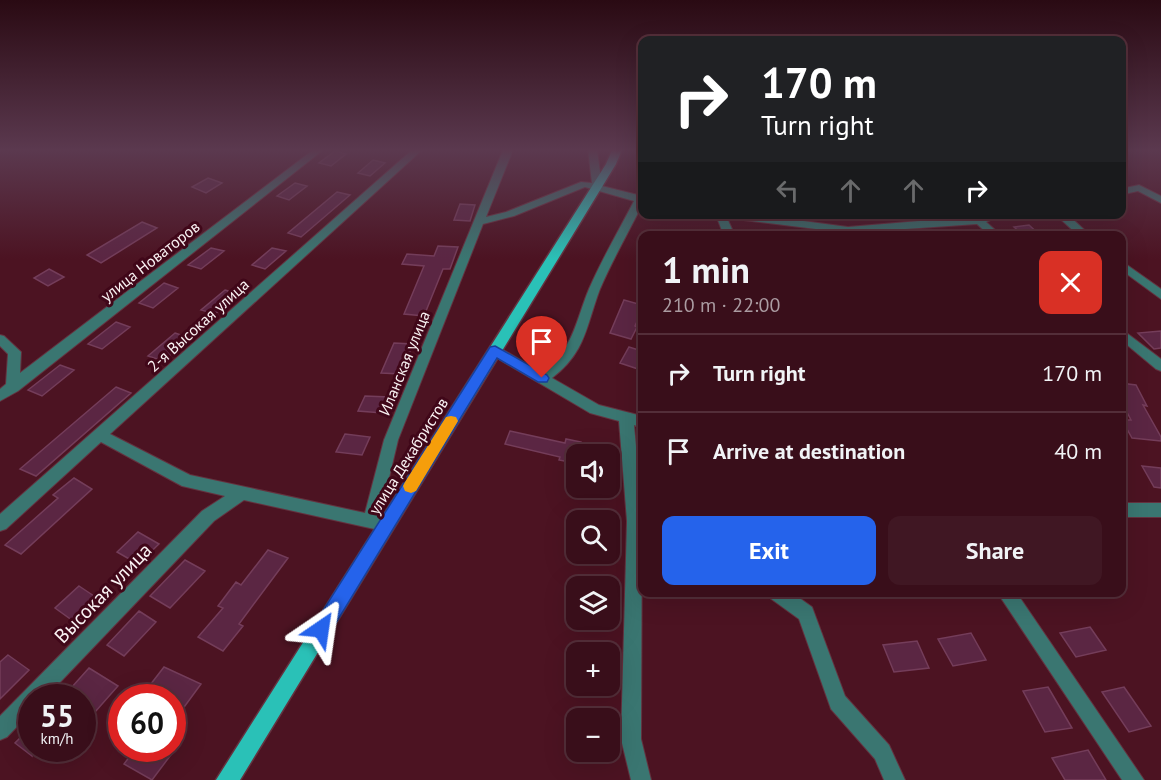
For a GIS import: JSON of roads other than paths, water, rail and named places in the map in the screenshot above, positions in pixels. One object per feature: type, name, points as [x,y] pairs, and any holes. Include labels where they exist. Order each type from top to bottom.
[{"type":"main road","name":"улица Декабристов","points":[[227,780],[379,523],[495,351],[597,187]]},
{"type":"street","name":"улица Новаторов","points":[[0,396],[271,186]]},
{"type":"street","name":"2-я Высокая улица","points":[[0,524],[377,186]]},
{"type":"street","name":"Иланская улица","points":[[379,523],[391,440],[493,186]]},
{"type":"street","points":[[479,222],[510,214],[578,186]]},
{"type":"street","points":[[597,187],[638,199]]},
{"type":"street","points":[[1126,191],[1139,188],[1161,200]]},
{"type":"street","points":[[542,378],[562,363],[575,345],[594,288],[638,206]]},
{"type":"street","points":[[783,219],[840,231]]},
{"type":"street","points":[[860,231],[920,219],[979,221],[984,219]]},
{"type":"street","points":[[1066,219],[1080,231]]},
{"type":"street","points":[[979,221],[992,231]]},
{"type":"street","points":[[1126,268],[1161,295]]},
{"type":"street","points":[[1126,337],[1161,366]]},
{"type":"street","points":[[0,339],[15,352],[13,387]]},
{"type":"street","points":[[495,351],[595,409],[634,419],[638,515],[631,738],[641,780]]},
{"type":"street","points":[[100,435],[187,481],[379,523]]},
{"type":"street","points":[[208,516],[210,486]]},
{"type":"street","name":"Высокая улица","points":[[0,730],[208,516],[242,493]]},
{"type":"street","points":[[1126,510],[1161,510]]},
{"type":"street","points":[[783,597],[806,613],[838,702],[882,752],[895,780]]},
{"type":"street","points":[[1008,597],[1134,780]]}]
